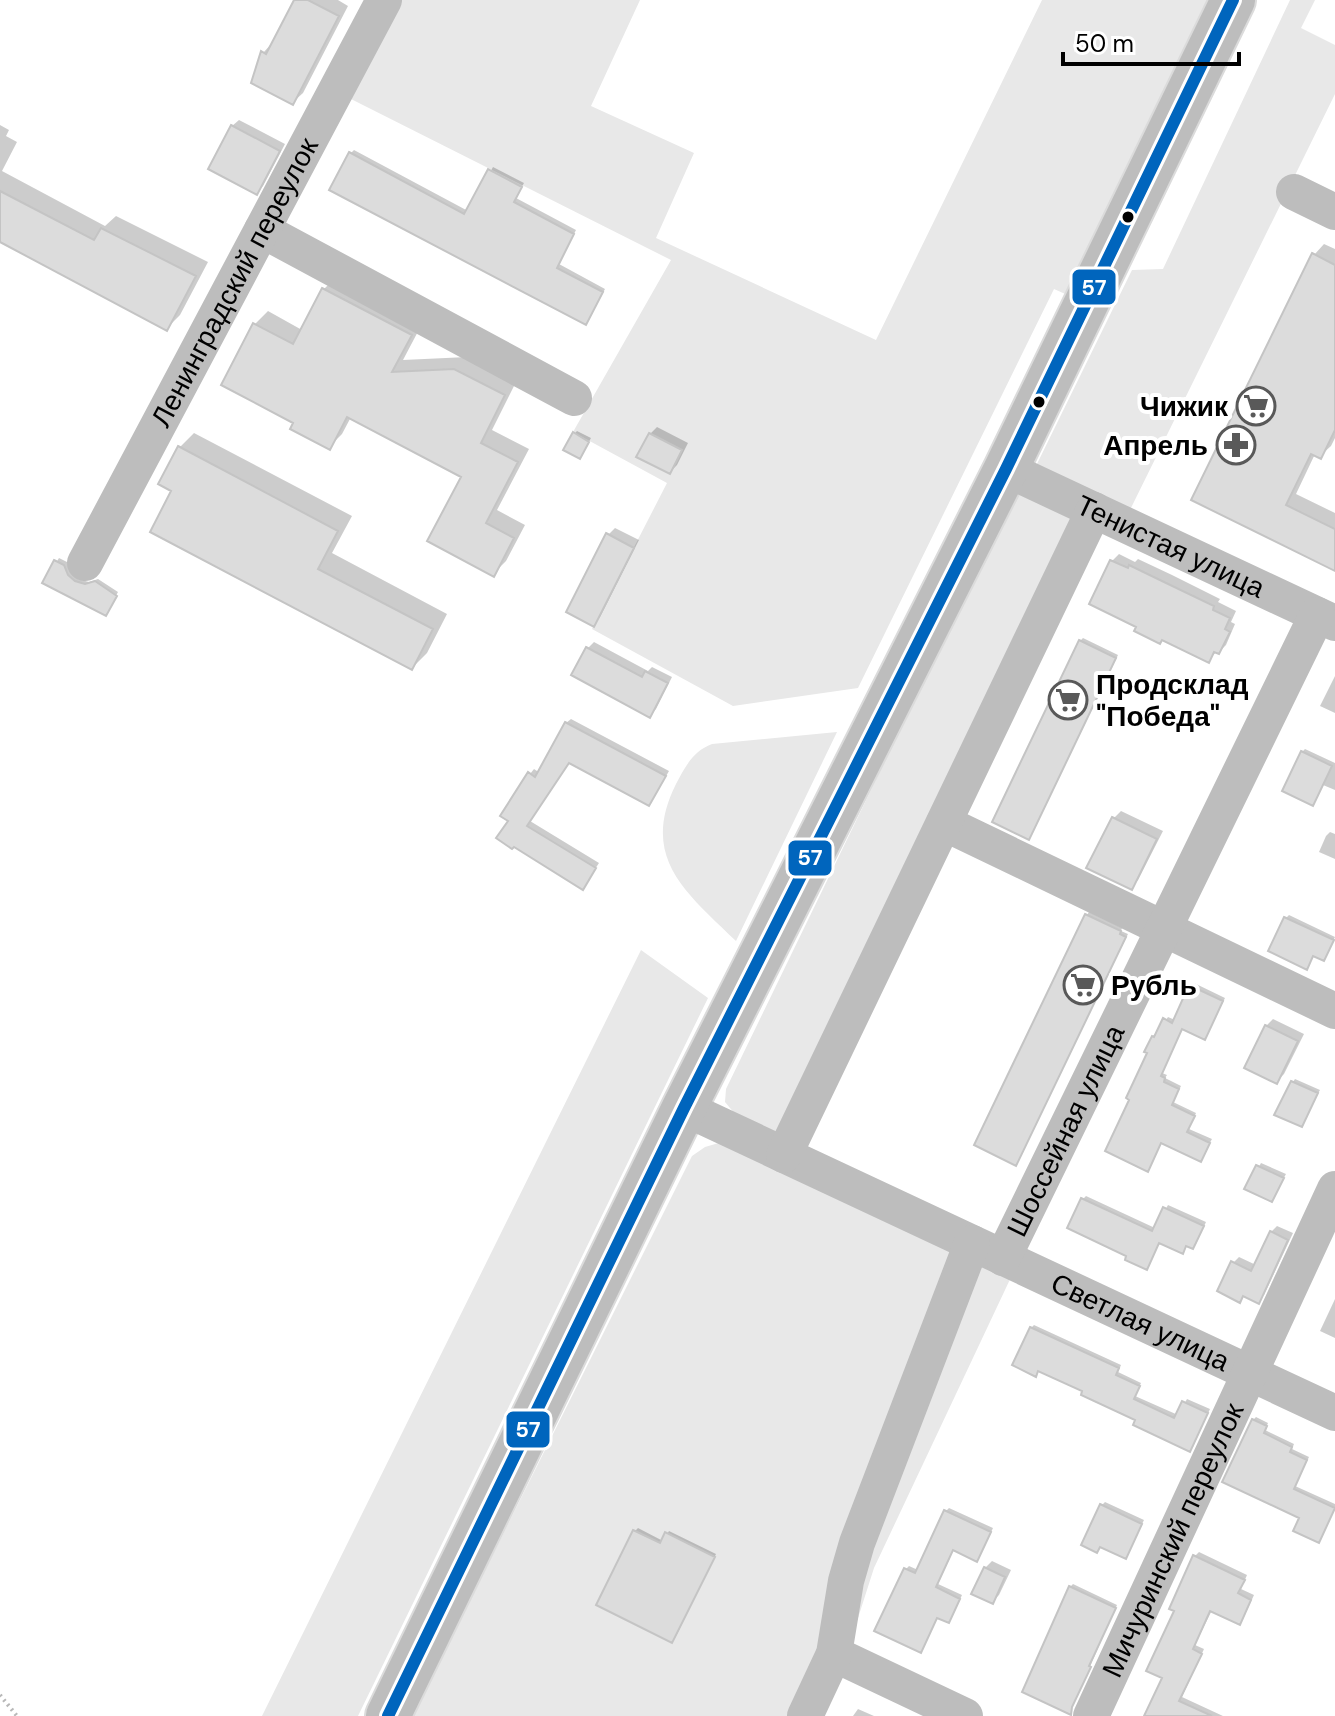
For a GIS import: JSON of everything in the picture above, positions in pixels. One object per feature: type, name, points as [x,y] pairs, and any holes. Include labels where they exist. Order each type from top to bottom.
[{"type":"main road","points":[[388,1716],[684,1108],[1006,469],[1233,0]]},
{"type":"street","name":"Ленинградский переулок","points":[[85,563],[384,0]]},
{"type":"street","points":[[1294,192],[1335,212]]},
{"type":"street","points":[[262,230],[574,398]]},
{"type":"street","name":"Тенистая улица","points":[[1006,469],[1326,619]]},
{"type":"street","points":[[784,1155],[1094,510]]},
{"type":"street","name":"Шоссейная улица","points":[[805,1716],[834,1654],[846,1581],[862,1529],[988,1250],[1163,929],[1326,619]]},
{"type":"street","points":[[944,823],[1335,1011]]},
{"type":"street","name":"Светлая улица","points":[[684,1108],[1335,1413]]},
{"type":"street","name":"Мичуринский переулок","points":[[1091,1716],[1335,1189]]},
{"type":"street","points":[[840,1615],[861,1656],[891,1681]]},
{"type":"street","points":[[834,1654],[965,1716]]},
{"type":"path","points":[[0,1695],[17,1716]]},
{"type":"shaded area","points":[[400,0],[640,0],[591,106],[694,153],[656,238],[876,340],[1042,0],[1215,0],[1072,297],[1054,289],[858,688],[733,706],[592,629],[667,483],[573,432],[671,260],[347,97]]},
{"type":"shaded area","points":[[1290,0],[1315,0],[1301,28],[1335,45],[1335,94],[1128,514],[1034,470],[1132,270],[1163,269]]},
{"type":"shaded area","points":[[1017,489],[1079,515],[781,1138],[735,1114],[725,1102],[726,1089]]},
{"type":"shaded area","points":[[837,732],[736,941],[686,890],[666,854],[663,833],[666,810],[676,784],[695,755],[712,744]]},
{"type":"shaded area","points":[[641,950],[708,998],[358,1716],[262,1716]]},
{"type":"shaded area","points":[[722,1142],[1013,1273],[874,1568],[842,1668],[820,1716],[412,1716],[692,1156],[705,1147]]},
{"type":"building","points":[[294,0],[308,0],[339,16],[293,105],[251,83],[261,51],[266,54]]},
{"type":"building","points":[[231,125],[280,151],[257,195],[208,169]]},
{"type":"building","points":[[349,152],[464,214],[488,169],[522,187],[514,202],[574,234],[557,268],[603,292],[586,325],[329,190]]},
{"type":"building","points":[[0,191],[94,240],[101,228],[196,276],[167,331],[0,242]]},
{"type":"building","points":[[1312,253],[1335,265],[1335,430],[1321,459],[1311,454],[1286,505],[1335,529],[1335,571],[1191,500]]},
{"type":"building","points":[[322,288],[412,335],[392,372],[454,369],[505,395],[481,443],[518,462],[486,523],[514,538],[494,577],[427,541],[461,477],[347,417],[330,450],[290,429],[293,423],[221,385],[253,323],[293,344]]},
{"type":"building","points":[[573,432],[589,442],[580,459],[563,450]]},
{"type":"building","points":[[649,433],[682,450],[670,474],[636,457]]},
{"type":"building","points":[[178,446],[338,531],[318,569],[433,629],[412,670],[150,532],[171,491],[158,484]]},
{"type":"building","points":[[606,533],[634,548],[594,627],[566,612]]},
{"type":"building","points":[[54,560],[64,565],[75,581],[85,584],[95,581],[117,596],[106,616],[42,583]]},
{"type":"building","points":[[1110,560],[1128,568],[1129,565],[1214,606],[1213,610],[1230,618],[1225,629],[1230,632],[1219,654],[1214,652],[1209,663],[1162,640],[1160,644],[1134,631],[1136,627],[1089,604]]},
{"type":"building","points":[[1079,640],[1116,658],[1029,840],[992,822]]},
{"type":"building","points":[[586,647],[642,677],[645,671],[668,683],[650,718],[571,675]]},
{"type":"building","points":[[565,722],[666,776],[649,806],[569,763],[527,826],[596,868],[583,890],[496,838],[508,821],[500,816],[528,772],[535,777]]},
{"type":"building","points":[[1301,751],[1332,766],[1313,806],[1282,791]]},
{"type":"building","points":[[1112,817],[1157,839],[1132,890],[1086,868]]},
{"type":"building","points":[[1085,914],[1121,931],[1120,934],[1126,937],[1016,1166],[974,1145]]},
{"type":"building","points":[[1284,917],[1334,940],[1324,961],[1313,956],[1307,970],[1268,951]]},
{"type":"building","points":[[1189,985],[1223,1001],[1205,1040],[1182,1029],[1161,1076],[1165,1078],[1164,1082],[1179,1089],[1172,1105],[1195,1116],[1187,1132],[1210,1143],[1201,1162],[1161,1143],[1148,1172],[1105,1151],[1129,1100],[1126,1098],[1152,1036],[1163,1018],[1172,1023]]},
{"type":"building","points":[[1265,1025],[1298,1041],[1277,1084],[1244,1068]]},
{"type":"building","points":[[1291,1081],[1318,1093],[1302,1127],[1274,1115]]},
{"type":"building","points":[[1256,1165],[1284,1178],[1272,1202],[1244,1189]]},
{"type":"building","points":[[1081,1198],[1152,1231],[1163,1207],[1204,1226],[1193,1249],[1186,1246],[1183,1254],[1159,1243],[1147,1270],[1125,1260],[1126,1256],[1067,1228]]},
{"type":"building","points":[[1270,1231],[1288,1240],[1259,1304],[1243,1296],[1240,1303],[1217,1291],[1231,1261],[1251,1271]]},
{"type":"building","points":[[1030,1327],[1119,1368],[1116,1375],[1140,1386],[1134,1399],[1174,1418],[1182,1401],[1208,1413],[1190,1452],[1133,1425],[1135,1420],[1081,1395],[1082,1391],[1038,1371],[1036,1377],[1012,1365]]},
{"type":"building","points":[[1252,1419],[1267,1426],[1264,1433],[1292,1447],[1290,1452],[1307,1460],[1294,1489],[1335,1508],[1319,1543],[1293,1531],[1299,1518],[1222,1482]]},
{"type":"building","points":[[1100,1504],[1142,1524],[1126,1559],[1100,1547],[1097,1553],[1081,1545]]},
{"type":"building","points":[[944,1510],[991,1532],[977,1562],[953,1550],[936,1587],[960,1599],[949,1623],[937,1618],[921,1653],[874,1631],[904,1568],[915,1573]]},
{"type":"building","points":[[633,1530],[660,1543],[665,1532],[715,1557],[672,1643],[596,1605]]},
{"type":"building","points":[[1193,1555],[1245,1580],[1238,1593],[1251,1600],[1240,1625],[1210,1611],[1193,1649],[1202,1654],[1179,1701],[1212,1716],[1144,1716],[1162,1678],[1146,1671],[1174,1611],[1169,1609]]},
{"type":"building","points":[[984,1567],[1005,1577],[993,1604],[971,1594]]},
{"type":"building","points":[[1069,1586],[1116,1608],[1089,1666],[1071,1715],[1022,1692]]},
{"type":"transit line","name":"57","points":[[388,1716],[684,1108],[1006,469],[1233,0]]},
{"type":"place","name":"Чижик","points":[[1256,406]]},
{"type":"place","name":"Апрель","points":[[1236,445]]},
{"type":"place","name":"Продсклад \"Победа\"","points":[[1068,700]]},
{"type":"place","name":"Рубль","points":[[1083,985]]}]
